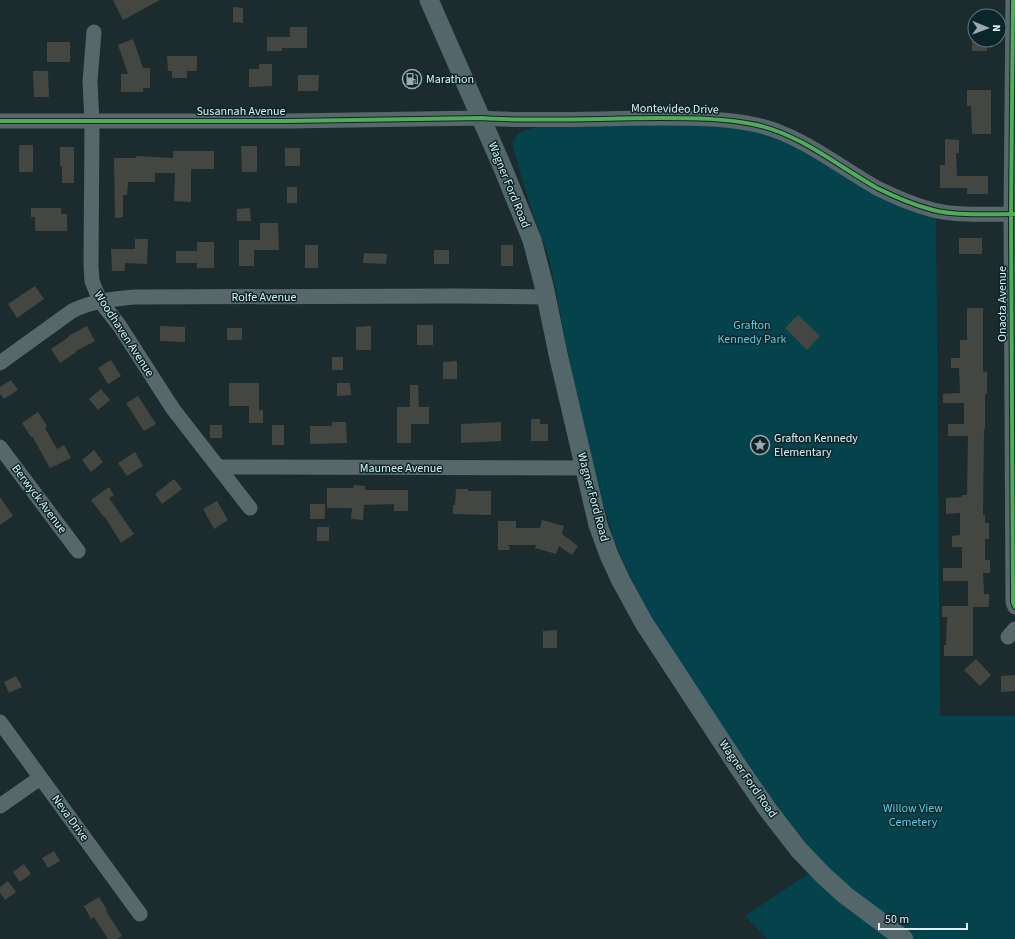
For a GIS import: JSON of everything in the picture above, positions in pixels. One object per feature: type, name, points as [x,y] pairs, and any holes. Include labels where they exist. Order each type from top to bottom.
[{"type":"main road","name":"Wagner Ford Road","points":[[429,0],[482,118],[532,240],[547,297],[558,354],[598,525],[609,555],[621,581],[644,624],[741,771],[790,839],[823,875],[845,895],[904,939]]},
{"type":"street","name":"Onaota Avenue","points":[[1013,0],[1013,602],[1015,607]]},
{"type":"street","name":"Woodhaven Avenue","points":[[94,32],[90,81],[92,122],[92,281],[100,301],[119,325],[173,409],[250,508]]},
{"type":"street","name":"Susannah Avenue","points":[[0,121],[288,121],[482,118]]},
{"type":"street","name":"Montevideo Drive","points":[[482,118],[509,120],[709,118],[731,120],[758,125],[786,135],[805,144],[878,188],[910,203],[935,210],[974,214],[1013,214]]},
{"type":"street","name":"Rolfe Avenue","points":[[0,363],[72,311],[84,305],[100,301],[142,297],[547,297]]},
{"type":"street","name":"Berwyck Avenue","points":[[0,448],[78,551]]},
{"type":"street","name":"Maumee Avenue","points":[[218,467],[584,468]]},
{"type":"street","name":"Neva Drive","points":[[0,722],[140,914]]},
{"type":"street","points":[[0,806],[40,778]]},
{"type":"green space","name":"Grafton Kennedy Park","points":[[700,124],[743,128],[784,140],[936,217],[940,716],[1015,716],[1015,939],[767,939],[745,916],[823,864],[808,847],[754,776],[652,619],[630,577],[614,540],[599,490],[566,344],[550,261],[529,202],[512,144],[517,134],[525,130],[538,127]]},
{"type":"building","points":[[113,0],[160,0],[123,20]]},
{"type":"building","points":[[233,7],[243,8],[243,23],[233,22]]},
{"type":"building","points":[[290,27],[307,27],[307,48],[282,48],[282,51],[267,51],[267,37],[290,37]]},
{"type":"building","points":[[133,39],[143,68],[150,68],[150,88],[143,88],[143,92],[121,92],[121,74],[128,74],[118,45]]},
{"type":"building","points":[[47,42],[70,42],[70,62],[47,62]]},
{"type":"building","points":[[972,48],[987,48],[987,51],[972,51]]},
{"type":"building","points":[[167,56],[197,56],[197,71],[187,71],[187,78],[172,78],[172,71],[168,71]]},
{"type":"building","points":[[259,64],[272,64],[272,86],[249,87],[249,69],[259,69]]},
{"type":"building","points":[[33,71],[48,71],[49,97],[34,97]]},
{"type":"building","points":[[298,75],[319,75],[318,91],[298,91]]},
{"type":"building","points":[[967,90],[991,90],[991,134],[972,134],[971,106],[967,106]]},
{"type":"building","points":[[945,139],[959,140],[959,153],[956,153],[957,176],[988,176],[988,194],[967,194],[967,188],[940,188],[940,165],[945,165]]},
{"type":"building","points":[[19,145],[33,145],[33,172],[19,172]]},
{"type":"building","points":[[241,146],[257,146],[257,172],[242,172]]},
{"type":"building","points":[[60,147],[74,147],[74,183],[62,183]]},
{"type":"building","points":[[285,148],[300,148],[300,166],[285,166]]},
{"type":"building","points":[[173,151],[214,151],[214,169],[191,169],[191,202],[174,201],[175,173],[155,173],[155,182],[128,182],[127,195],[123,195],[123,217],[115,218],[114,158],[136,158],[136,156],[173,158]]},
{"type":"building","points":[[287,187],[297,187],[297,203],[287,203]]},
{"type":"building","points":[[31,208],[61,208],[61,214],[67,214],[67,231],[35,231],[35,217],[31,217]]},
{"type":"building","points":[[250,208],[251,221],[237,221],[237,209]]},
{"type":"building","points":[[260,223],[278,223],[279,250],[254,250],[254,266],[239,266],[239,240],[260,240]]},
{"type":"building","points":[[959,238],[982,238],[982,254],[959,254]]},
{"type":"building","points":[[135,239],[148,239],[147,264],[125,263],[125,271],[112,271],[111,249],[135,249]]},
{"type":"building","points":[[197,242],[214,242],[214,268],[197,268],[197,263],[176,263],[176,251],[197,251]]},
{"type":"building","points":[[305,245],[318,245],[318,268],[305,268]]},
{"type":"building","points":[[501,245],[513,245],[513,266],[501,266]]},
{"type":"building","points":[[434,250],[449,250],[449,264],[434,264]]},
{"type":"building","points":[[364,253],[387,254],[386,264],[363,263]]},
{"type":"building","points":[[35,286],[44,299],[17,318],[8,304]]},
{"type":"building","points":[[967,308],[983,308],[983,372],[987,372],[987,394],[985,394],[983,515],[985,515],[985,523],[989,523],[989,539],[985,539],[985,560],[990,560],[990,573],[983,573],[984,594],[989,594],[989,607],[973,607],[973,656],[944,656],[947,617],[942,617],[942,606],[968,606],[968,581],[943,581],[943,568],[962,568],[962,547],[952,547],[952,536],[960,535],[960,513],[946,514],[946,498],[962,497],[962,495],[967,495],[968,436],[948,436],[948,424],[964,424],[964,403],[943,403],[943,394],[960,393],[959,368],[951,368],[951,358],[960,358],[960,340],[967,340]]},
{"type":"building","points":[[798,315],[820,336],[807,350],[785,328]]},
{"type":"building","points":[[417,325],[433,325],[433,345],[417,345]]},
{"type":"building","points":[[87,326],[95,341],[76,351],[60,363],[51,349],[69,337],[68,336]]},
{"type":"building","points":[[160,326],[185,327],[185,342],[160,341]]},
{"type":"building","points":[[371,326],[371,350],[356,350],[356,327]]},
{"type":"building","points":[[227,328],[242,328],[242,340],[227,340]]},
{"type":"building","points":[[332,357],[343,357],[343,370],[332,370]]},
{"type":"building","points":[[111,360],[121,376],[108,384],[98,368]]},
{"type":"building","points":[[457,361],[457,379],[443,379],[443,362]]},
{"type":"building","points":[[11,380],[18,390],[4,399],[0,394],[0,387]]},
{"type":"building","points":[[229,383],[259,383],[259,410],[263,410],[263,423],[249,423],[249,406],[229,406]]},
{"type":"building","points":[[337,383],[350,383],[351,395],[337,396]]},
{"type":"building","points":[[410,385],[418,385],[419,407],[429,407],[429,424],[411,424],[411,443],[397,443],[397,407],[410,407]]},
{"type":"building","points":[[101,389],[110,400],[98,410],[89,399]]},
{"type":"building","points":[[138,396],[156,424],[144,431],[126,403]]},
{"type":"building","points":[[38,412],[47,426],[45,428],[57,449],[64,445],[71,458],[50,468],[32,436],[31,437],[22,423]]},
{"type":"building","points":[[531,419],[540,419],[540,424],[548,424],[548,441],[531,441]]},
{"type":"building","points":[[332,422],[346,422],[347,443],[310,444],[310,426],[332,426]]},
{"type":"building","points":[[501,422],[501,441],[461,443],[461,424]]},
{"type":"building","points":[[210,425],[222,425],[222,438],[210,438]]},
{"type":"building","points":[[272,425],[284,425],[284,445],[272,445]]},
{"type":"building","points":[[94,450],[103,462],[91,472],[82,460]]},
{"type":"building","points":[[135,452],[143,466],[127,476],[118,463]]},
{"type":"building","points":[[174,479],[182,489],[162,504],[155,494]]},
{"type":"building","points":[[354,485],[365,486],[365,490],[408,490],[408,511],[394,511],[394,504],[364,505],[363,520],[351,519],[352,508],[327,508],[327,488],[353,488]]},
{"type":"building","points":[[109,487],[114,495],[109,498],[134,534],[121,543],[105,517],[91,500]]},
{"type":"building","points":[[456,489],[468,489],[468,491],[491,491],[491,515],[453,514]]},
{"type":"building","points":[[0,497],[13,516],[0,525]]},
{"type":"building","points":[[217,501],[228,520],[214,529],[203,509]]},
{"type":"building","points":[[310,504],[325,504],[325,519],[310,519]]},
{"type":"building","points":[[542,520],[564,526],[562,534],[578,546],[572,555],[559,546],[556,554],[535,548],[536,545],[509,545],[510,550],[498,550],[498,521],[516,521],[516,528],[540,528]]},
{"type":"building","points":[[317,527],[329,527],[329,541],[317,541]]},
{"type":"building","points":[[557,630],[557,648],[543,648],[543,631]]},
{"type":"building","points":[[976,659],[991,675],[980,686],[964,670]]},
{"type":"building","points":[[1015,675],[1015,691],[1001,692],[1001,676]]},
{"type":"building","points":[[16,676],[22,687],[9,693],[4,682]]},
{"type":"building","points":[[54,851],[60,861],[48,868],[42,858]]},
{"type":"building","points":[[24,864],[31,874],[20,882],[13,872]]},
{"type":"building","points":[[8,881],[16,892],[5,900],[0,893],[0,887]]},
{"type":"building","points":[[99,897],[122,936],[117,939],[108,939],[94,917],[91,919],[84,906]]},
{"type":"cycle path","points":[[1013,0],[1011,214],[1013,602],[1015,607]]},
{"type":"cycle path","points":[[0,121],[288,121],[482,118],[526,120],[697,118],[721,120],[757,125],[789,136],[819,152],[877,188],[919,206],[952,213],[1015,214]]},
{"type":"place","name":"Marathon","points":[[412,79]]},
{"type":"place","name":"Grafton Kennedy Elementary","points":[[760,445]]},
{"type":"park label","name":"Willow View Cemetery","points":[[913,815]]}]
